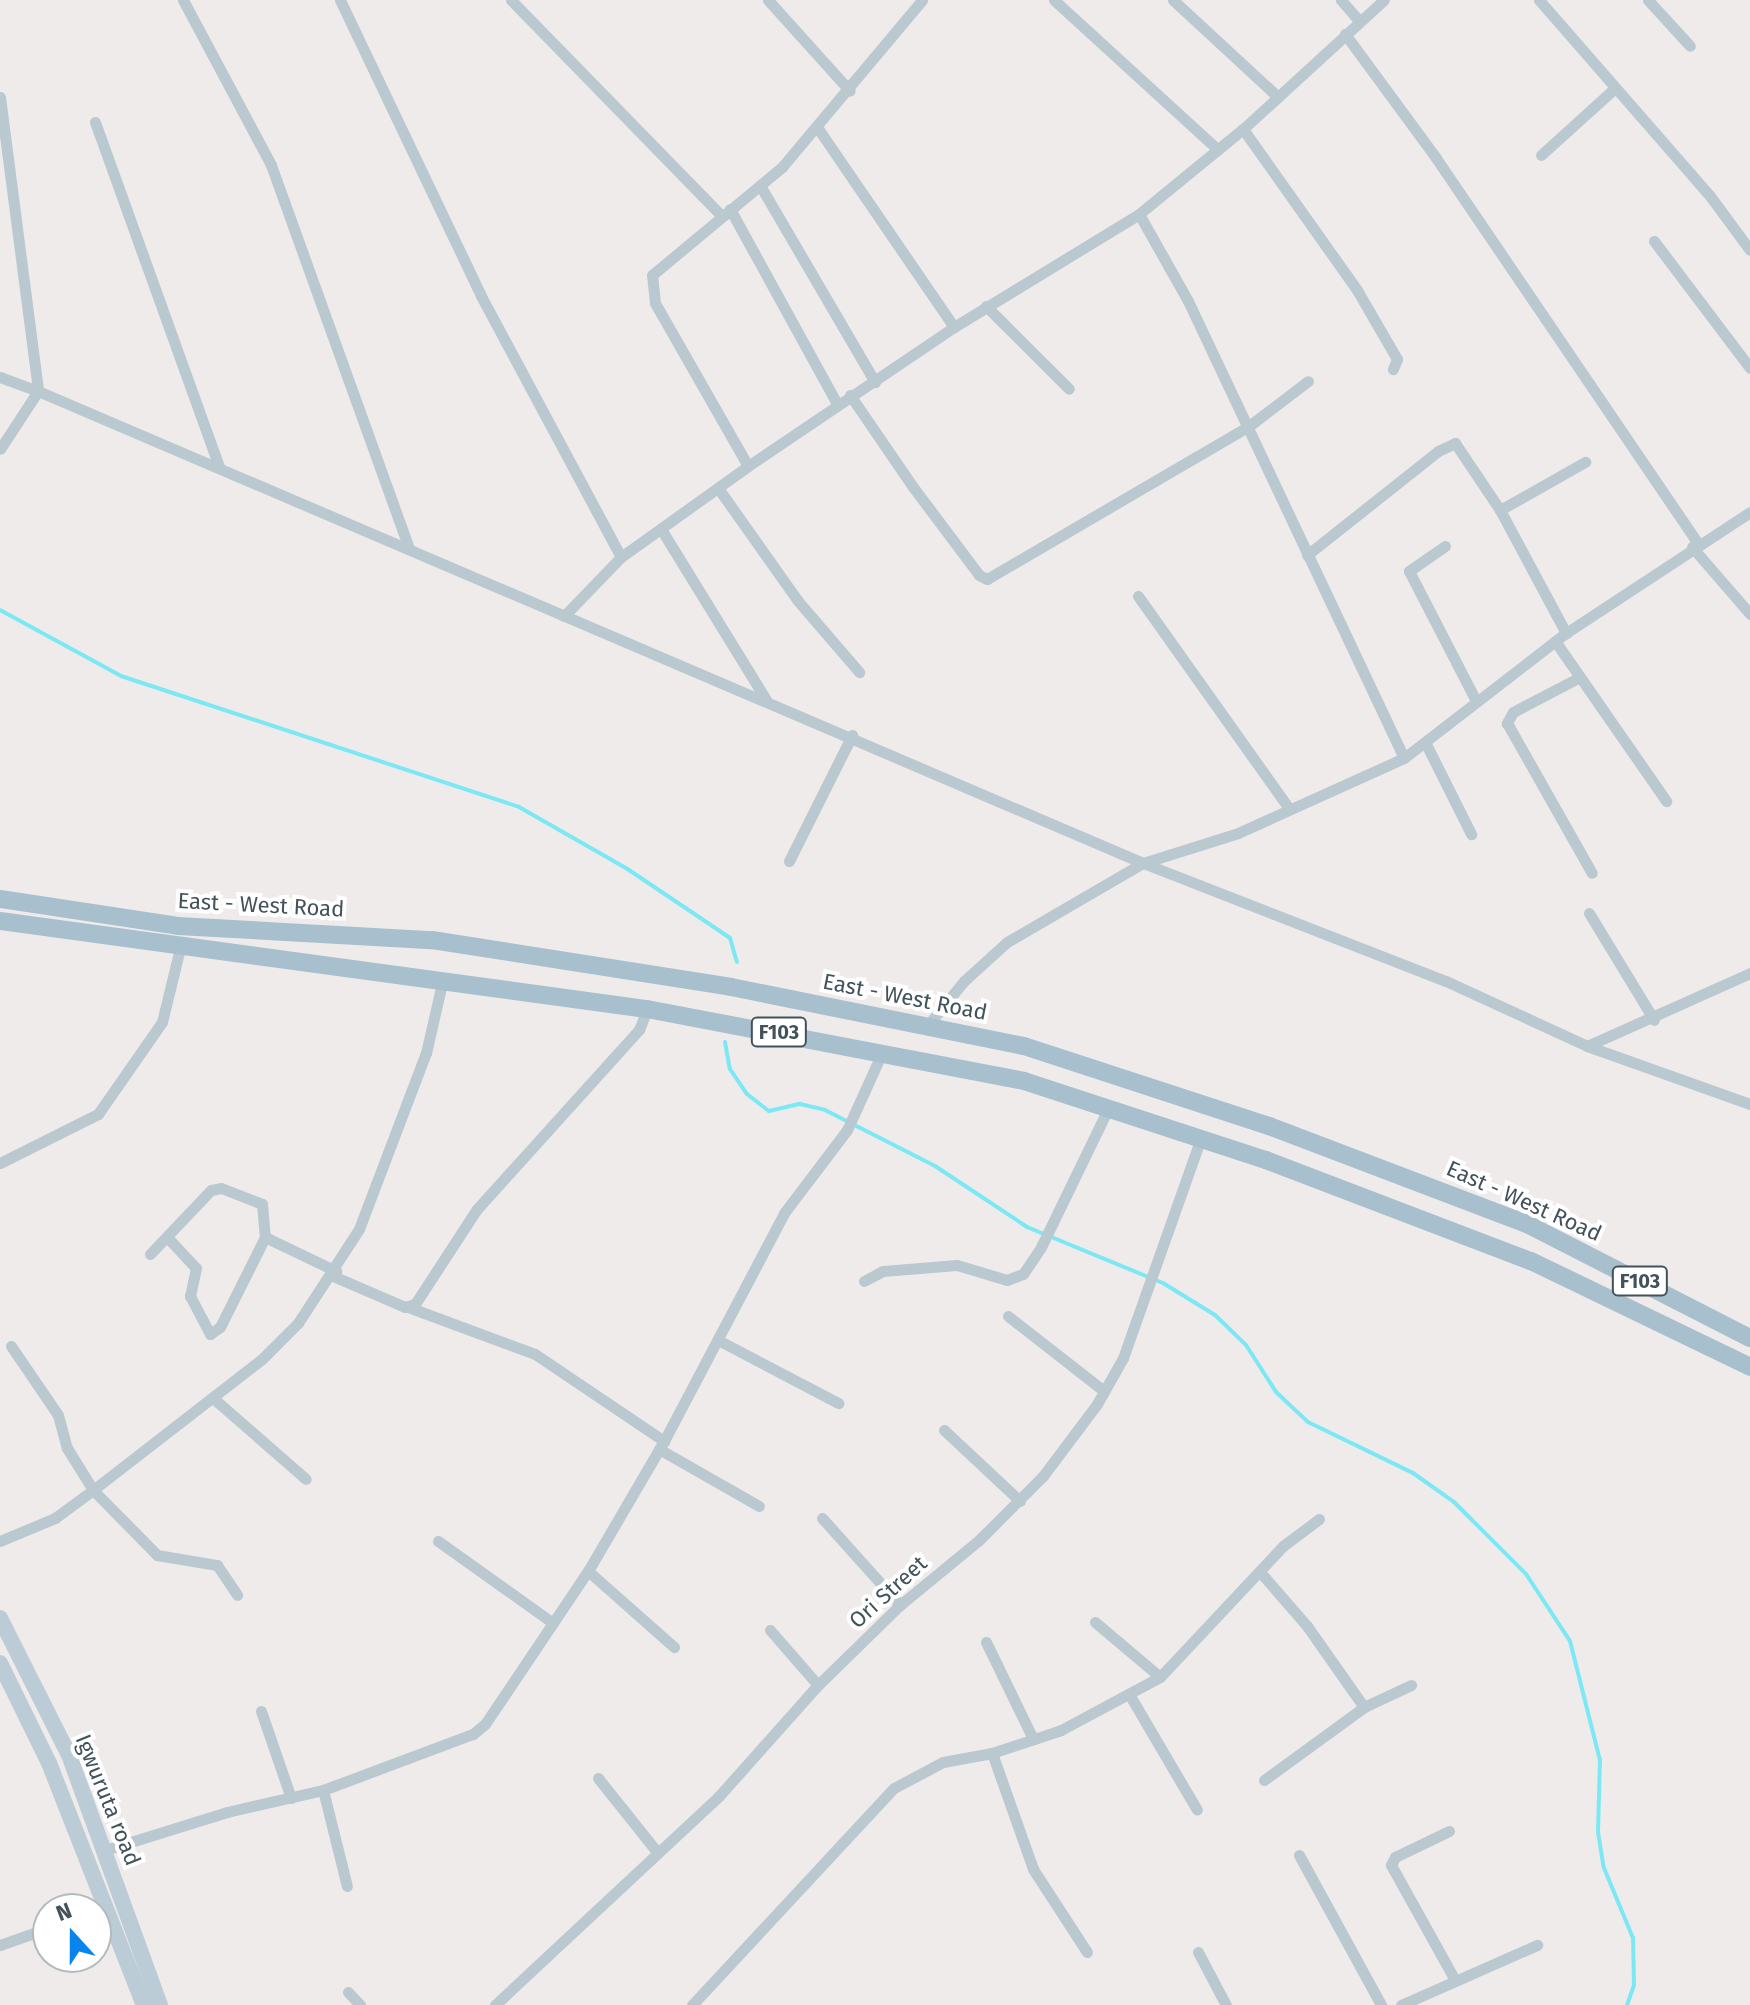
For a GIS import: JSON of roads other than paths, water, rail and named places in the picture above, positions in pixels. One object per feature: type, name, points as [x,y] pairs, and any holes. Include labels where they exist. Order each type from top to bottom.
[{"type":"main road","name":"East - West Road","points":[[0,899],[178,926],[432,940],[731,987],[1024,1046],[1136,1080],[1529,1225],[1750,1338]]},
{"type":"main road","points":[[33,904],[34,926]]},
{"type":"main road","name":"F103","points":[[0,921],[180,948],[647,1009],[1024,1081],[1201,1138],[1531,1261],[1750,1367]]},
{"type":"main road","name":"Igwuruta road","points":[[0,1618],[69,1755],[105,1850],[108,1893]]},
{"type":"main road","name":"Igwuruta road","points":[[0,1663],[49,1763],[104,1893]]},
{"type":"main road","name":"Igwuruta road","points":[[112,1912],[160,2005]]},
{"type":"main road","name":"Igwuruta road","points":[[112,1914],[144,2005]]},
{"type":"street","points":[[183,0],[271,165],[408,545]]},
{"type":"street","points":[[340,0],[481,296],[621,557]]},
{"type":"street","points":[[511,0],[726,212],[837,404]]},
{"type":"street","points":[[768,0],[850,91]]},
{"type":"street","points":[[748,466],[650,287],[652,275],[667,259],[761,187],[850,91],[922,0]]},
{"type":"street","points":[[1054,0],[1218,150]]},
{"type":"street","points":[[1173,0],[1278,97]]},
{"type":"street","points":[[1341,0],[1359,21]]},
{"type":"street","points":[[564,616],[621,557],[748,466],[986,306],[1139,214],[1243,129],[1384,0]]},
{"type":"street","points":[[1539,0],[1750,250]]},
{"type":"street","points":[[1648,0],[1690,46]]},
{"type":"street","points":[[1345,34],[1436,158],[1695,545],[1750,614]]},
{"type":"street","points":[[1541,155],[1615,88]]},
{"type":"street","points":[[0,97],[4,159],[38,391],[2,446]]},
{"type":"street","points":[[95,122],[219,467]]},
{"type":"street","points":[[817,127],[954,327]]},
{"type":"street","points":[[1243,129],[1357,290],[1397,359],[1393,369]]},
{"type":"street","points":[[761,187],[875,382]]},
{"type":"street","points":[[1139,214],[1249,426],[1404,758]]},
{"type":"street","points":[[1654,241],[1750,368]]},
{"type":"street","points":[[986,306],[1069,389]]},
{"type":"street","points":[[0,377],[408,545],[564,616],[852,735],[1143,863],[1446,981],[1587,1046],[1750,1104]]},
{"type":"street","points":[[850,395],[923,500],[979,575],[987,579],[1249,426],[1308,381]]},
{"type":"street","points":[[1307,555],[1452,444],[1467,454],[1566,633]]},
{"type":"street","points":[[1500,510],[1585,462]]},
{"type":"street","points":[[718,488],[798,601],[859,672]]},
{"type":"street","points":[[928,1025],[964,981],[1007,942],[1143,863],[1238,833],[1288,807],[1404,758],[1566,633],[1695,545],[1750,512]]},
{"type":"street","points":[[661,529],[767,702]]},
{"type":"street","points":[[1445,546],[1412,566],[1410,580],[1476,701]]},
{"type":"street","points":[[1138,596],[1288,807]]},
{"type":"street","points":[[1555,641],[1666,801]]},
{"type":"street","points":[[1578,678],[1513,712],[1507,723],[1592,873]]},
{"type":"street","points":[[789,861],[852,735]]},
{"type":"street","points":[[1426,744],[1471,834]]},
{"type":"street","points":[[1589,913],[1654,1020]]},
{"type":"street","points":[[0,1163],[98,1114],[162,1022],[180,948]]},
{"type":"street","points":[[1587,1046],[1654,1020],[1750,973]]},
{"type":"street","points":[[0,1541],[55,1518],[262,1359],[334,1274],[396,1137],[426,1053],[442,983]]},
{"type":"street","points":[[408,1307],[419,1299],[477,1209],[639,1030],[647,1009]]},
{"type":"street","points":[[105,1850],[323,1790],[473,1734],[588,1571],[662,1445],[791,1202],[847,1130],[882,1053]]},
{"type":"street","points":[[864,1281],[883,1271],[957,1265],[1016,1278],[1041,1247],[1109,1107]]},
{"type":"street","name":"Ori Street","points":[[495,2005],[719,1796],[818,1685],[900,1605],[1020,1501],[1104,1391],[1123,1358],[1201,1138]]},
{"type":"street","points":[[150,1254],[211,1190],[221,1188],[262,1204],[265,1237],[220,1327],[210,1334],[190,1296],[196,1268],[167,1237]]},
{"type":"street","points":[[265,1237],[334,1274],[408,1307],[535,1354],[662,1445],[759,1506]]},
{"type":"street","points":[[1008,1316],[1104,1391]]},
{"type":"street","points":[[718,1340],[838,1403]]},
{"type":"street","points":[[11,1346],[58,1415],[67,1448],[93,1490],[157,1555],[217,1565],[237,1595]]},
{"type":"street","points":[[213,1398],[306,1479]]},
{"type":"street","points":[[944,1430],[1020,1501]]},
{"type":"street","points":[[822,1518],[900,1605]]},
{"type":"street","points":[[692,2005],[894,1788],[943,1762],[992,1753],[1089,1717],[1160,1677],[1261,1573],[1283,1546],[1319,1519]]},
{"type":"street","points":[[438,1541],[553,1623]]},
{"type":"street","points":[[588,1571],[674,1647]]},
{"type":"street","points":[[1261,1573],[1307,1626],[1364,1707]]},
{"type":"street","points":[[1095,1622],[1160,1677]]},
{"type":"street","points":[[770,1630],[818,1685]]},
{"type":"street","points":[[986,1642],[1033,1739]]},
{"type":"street","points":[[1264,1780],[1364,1707],[1411,1685]]},
{"type":"street","points":[[1129,1694],[1197,1810]]},
{"type":"street","points":[[261,1711],[291,1798]]},
{"type":"street","points":[[992,1753],[1033,1869],[1087,1952]]},
{"type":"street","points":[[598,1778],[657,1852]]},
{"type":"street","points":[[323,1790],[347,1886]]},
{"type":"street","points":[[1449,1831],[1395,1857],[1391,1865],[1455,1980]]},
{"type":"street","points":[[1299,1855],[1381,2005]]},
{"type":"street","points":[[0,1945],[32,1934]]},
{"type":"street","points":[[1401,2005],[1537,1945]]},
{"type":"street","points":[[1198,1952],[1226,2005]]},
{"type":"street","points":[[348,1992],[360,2005]]},
{"type":"waterway","points":[[0,610],[121,676],[519,807],[626,868],[730,938],[737,962]]},
{"type":"waterway","points":[[725,1042],[730,1069],[747,1094],[769,1111],[800,1104],[825,1110],[935,1166],[1027,1227],[1163,1283],[1215,1315],[1246,1345],[1276,1392],[1308,1422],[1413,1473],[1454,1502],[1526,1574],[1570,1641],[1600,1760],[1598,1832],[1604,1868],[1633,1938],[1634,1985],[1627,2005]]}]
